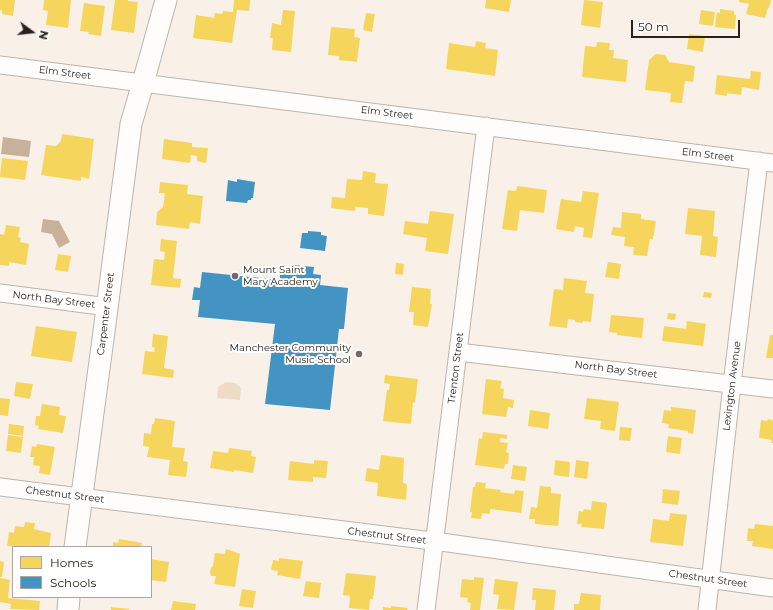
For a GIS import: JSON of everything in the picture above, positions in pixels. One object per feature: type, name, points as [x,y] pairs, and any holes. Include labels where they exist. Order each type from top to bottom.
[{"type":"street","name":"Carpenter Street","points":[[75,546],[108,306],[127,146],[131,124],[166,0]]},
{"type":"street","name":"Elm Street","points":[[0,65],[766,162]]},
{"type":"street","name":"Trenton Street","points":[[426,610],[486,126]]},
{"type":"street","name":"Lexington Avenue","points":[[707,610],[732,384],[766,162]]},
{"type":"street","name":"North Bay Street","points":[[0,293],[108,306]]},
{"type":"street","name":"North Bay Street","points":[[458,352],[773,389]]},
{"type":"street","name":"Chestnut Street","points":[[0,487],[434,541],[773,588]]},
{"type":"street","points":[[68,610],[69,598]]},
{"type":"shaded area","points":[[3,137],[31,141],[29,157],[1,154]]},
{"type":"shaded area","points":[[43,219],[59,221],[70,242],[59,248],[52,234],[41,232]]},
{"type":"shaded area","points":[[226,382],[235,383],[241,388],[240,400],[217,398],[218,387]]},
{"type":"building: Homes","points":[[0,0],[15,0],[13,16],[2,14],[2,10],[0,10]]},
{"type":"building: Homes","points":[[44,0],[71,0],[68,28],[46,25],[48,11],[43,10]]},
{"type":"building: Homes","points":[[115,0],[138,2],[134,33],[111,30]]},
{"type":"building: Homes","points":[[234,0],[250,0],[249,11],[237,10],[232,43],[193,38],[196,15],[214,18],[215,13],[222,14],[223,11],[233,12]]},
{"type":"building: Homes","points":[[486,0],[511,0],[509,12],[485,8]]},
{"type":"building: Homes","points":[[584,0],[603,2],[600,28],[581,25]]},
{"type":"building: Homes","points":[[739,0],[771,0],[765,18],[746,14],[749,4],[739,2]]},
{"type":"building: Homes","points":[[84,3],[105,6],[101,36],[80,31]]},
{"type":"building: Homes","points":[[720,9],[734,11],[734,15],[736,15],[735,29],[715,27],[717,12],[720,13]]},
{"type":"building: Homes","points":[[283,10],[295,11],[291,52],[272,50],[273,38],[270,38],[272,23],[281,25]]},
{"type":"building: Homes","points":[[701,10],[715,12],[713,26],[699,24]]},
{"type":"building: Homes","points":[[366,13],[375,14],[372,32],[363,30]]},
{"type":"building: Homes","points":[[331,27],[355,29],[354,37],[360,38],[357,62],[339,60],[339,56],[328,55]]},
{"type":"building: Homes","points":[[689,34],[705,36],[703,52],[687,49]]},
{"type":"building: Homes","points":[[476,41],[486,43],[485,48],[498,50],[495,76],[446,69],[449,43],[475,47]]},
{"type":"building: Homes","points":[[597,42],[610,43],[609,50],[614,50],[613,58],[628,60],[626,82],[582,77],[585,46],[596,47]]},
{"type":"building: Homes","points":[[656,54],[665,55],[669,62],[695,66],[693,82],[685,81],[682,103],[670,102],[671,93],[645,90],[649,60]]},
{"type":"building: Homes","points":[[751,71],[761,72],[759,90],[742,87],[741,95],[727,93],[727,96],[715,94],[717,75],[750,79]]},
{"type":"building: Homes","points":[[62,134],[94,139],[89,179],[81,177],[81,181],[41,175],[46,145],[56,146],[61,141]]},
{"type":"building: Homes","points":[[164,139],[192,143],[192,147],[208,148],[206,163],[197,161],[197,156],[191,155],[190,163],[162,159]]},
{"type":"building: Homes","points":[[2,158],[28,161],[25,180],[0,177]]},
{"type":"building: Homes","points":[[363,171],[376,173],[375,183],[388,184],[384,216],[368,214],[368,208],[355,207],[355,211],[331,208],[332,197],[345,198],[347,179],[362,180]]},
{"type":"building: Homes","points":[[160,182],[188,185],[187,194],[203,196],[200,224],[190,222],[189,229],[156,225],[157,212],[163,207],[165,193],[159,193]]},
{"type":"building: Homes","points":[[517,186],[547,190],[544,213],[520,210],[517,231],[502,229],[508,190],[516,191]]},
{"type":"building: Homes","points":[[583,191],[599,193],[592,238],[583,237],[584,228],[575,226],[574,232],[556,229],[561,199],[581,202]]},
{"type":"building: Homes","points":[[688,208],[715,211],[713,236],[718,237],[716,257],[700,255],[702,236],[685,234]]},
{"type":"building: Homes","points":[[430,211],[454,214],[448,254],[425,251],[427,238],[403,234],[405,221],[428,224]]},
{"type":"building: Homes","points":[[622,212],[641,214],[641,219],[656,221],[653,239],[650,239],[647,256],[633,255],[634,247],[624,246],[625,237],[611,235],[613,227],[621,228]]},
{"type":"building: Homes","points":[[6,225],[20,227],[18,237],[21,238],[20,242],[29,244],[26,265],[9,262],[9,266],[0,265],[0,234],[4,235]]},
{"type":"building: Homes","points":[[161,239],[177,241],[173,278],[181,279],[180,288],[151,285],[154,259],[164,260],[165,252],[160,251]]},
{"type":"building: Homes","points":[[58,254],[71,256],[68,272],[55,270]]},
{"type":"building: Homes","points":[[608,262],[621,264],[619,279],[605,277]]},
{"type":"building: Homes","points":[[396,263],[404,264],[403,275],[395,274]]},
{"type":"building: Homes","points":[[564,278],[587,281],[585,293],[594,294],[591,322],[575,322],[575,320],[568,319],[567,328],[549,326],[554,289],[563,290]]},
{"type":"building: Homes","points":[[412,287],[431,289],[430,304],[432,304],[428,327],[413,325],[414,312],[409,312]]},
{"type":"building: Homes","points":[[704,292],[712,293],[711,298],[703,297]]},
{"type":"building: Homes","points":[[668,313],[676,314],[675,320],[667,319]]},
{"type":"building: Homes","points":[[611,315],[644,318],[642,338],[617,335],[617,333],[609,332]]},
{"type":"building: Homes","points":[[687,321],[706,324],[703,346],[662,341],[664,326],[686,329]]},
{"type":"building: Homes","points":[[36,326],[77,332],[72,362],[31,356]]},
{"type":"building: Homes","points":[[153,334],[168,336],[164,368],[174,370],[173,378],[142,374],[145,351],[154,352],[155,348],[152,347]]},
{"type":"building: Homes","points":[[770,335],[773,335],[773,358],[766,358]]},
{"type":"building: Homes","points":[[385,375],[418,379],[415,403],[413,402],[411,424],[383,421],[387,390],[389,390],[390,384],[384,383]]},
{"type":"building: Homes","points":[[486,379],[502,381],[500,388],[504,389],[503,398],[514,400],[513,408],[508,407],[506,417],[482,414]]},
{"type":"building: Homes","points":[[16,382],[33,384],[30,399],[14,396]]},
{"type":"building: Homes","points":[[0,398],[10,399],[8,416],[0,415]]},
{"type":"building: Homes","points":[[587,398],[619,402],[615,431],[600,429],[601,421],[584,419]]},
{"type":"building: Homes","points":[[42,404],[60,407],[59,415],[66,416],[63,433],[38,429],[39,426],[35,425],[36,416],[40,416]]},
{"type":"building: Homes","points":[[671,407],[696,410],[693,434],[688,433],[688,431],[668,428],[669,424],[662,423],[664,410],[671,411]]},
{"type":"building: Homes","points":[[530,410],[550,413],[548,429],[528,426]]},
{"type":"building: Homes","points":[[155,418],[175,421],[172,447],[185,448],[183,461],[188,462],[186,477],[168,475],[170,460],[147,457],[149,447],[143,446],[144,433],[151,434],[152,424],[154,424]]},
{"type":"building: Homes","points":[[768,419],[773,420],[773,443],[771,443],[772,440],[759,438],[761,420],[767,421]]},
{"type":"building: Homes","points":[[9,424],[24,426],[23,436],[8,434]]},
{"type":"building: Homes","points":[[620,427],[632,428],[630,441],[619,440]]},
{"type":"building: Homes","points":[[483,432],[507,435],[507,439],[500,438],[500,442],[508,443],[506,452],[509,453],[508,464],[505,464],[504,469],[475,465],[479,438],[482,439]]},
{"type":"building: Homes","points":[[8,435],[23,437],[21,453],[6,451]]},
{"type":"building: Homes","points":[[668,436],[682,438],[680,454],[666,452]]},
{"type":"building: Homes","points":[[37,444],[55,447],[50,475],[39,473],[40,466],[33,465],[34,457],[30,457],[32,446],[36,447]]},
{"type":"building: Homes","points":[[229,448],[252,451],[251,456],[256,457],[253,473],[234,470],[234,472],[210,468],[213,451],[228,453]]},
{"type":"building: Homes","points":[[381,455],[404,458],[403,483],[407,484],[406,500],[377,496],[378,483],[365,481],[367,468],[379,470]]},
{"type":"building: Homes","points":[[314,460],[328,461],[326,478],[313,477],[313,482],[288,480],[290,461],[314,464]]},
{"type":"building: Homes","points":[[555,460],[570,462],[569,477],[554,475]]},
{"type":"building: Homes","points":[[576,460],[589,462],[587,479],[574,477]]},
{"type":"building: Homes","points":[[513,465],[527,467],[525,481],[511,479]]},
{"type":"building: Homes","points":[[476,482],[486,483],[485,488],[501,490],[500,492],[514,494],[515,490],[524,491],[521,513],[490,509],[490,514],[482,513],[481,519],[471,518],[472,512],[470,512],[473,487],[475,487]]},
{"type":"building: Homes","points":[[540,486],[551,487],[551,493],[561,494],[558,526],[535,524],[535,519],[529,519],[531,507],[537,508]]},
{"type":"building: Homes","points":[[663,489],[680,491],[678,505],[662,503]]},
{"type":"building: Homes","points":[[592,501],[607,503],[604,529],[581,527],[582,524],[577,524],[579,511],[583,512],[584,509],[591,510]]},
{"type":"building: Homes","points":[[670,513],[687,515],[683,546],[650,542],[653,519],[669,521]]},
{"type":"building: Homes","points":[[25,522],[35,523],[34,529],[51,533],[49,546],[7,546],[9,532],[14,533],[15,526],[24,527]]},
{"type":"building: Homes","points":[[755,524],[773,526],[773,549],[752,546],[753,541],[747,541],[748,528],[754,529]]},
{"type":"building: Homes","points":[[119,539],[142,543],[141,546],[113,546],[113,542],[118,543]]},
{"type":"building: Homes","points":[[226,549],[240,554],[235,587],[214,584],[216,576],[211,576],[210,573],[213,566],[215,553],[225,554]]},
{"type":"building: Homes","points":[[279,558],[303,561],[300,579],[277,575],[278,571],[271,570],[273,560],[279,561]]},
{"type":"building: Homes","points":[[152,559],[169,562],[166,582],[152,580]]},
{"type":"building: Homes","points":[[0,561],[4,562],[2,577],[0,577]]},
{"type":"building: Homes","points":[[346,573],[376,576],[373,599],[370,599],[369,610],[349,608],[350,596],[343,595]]},
{"type":"building: Homes","points":[[474,577],[484,578],[480,610],[470,610],[471,603],[467,602],[468,598],[460,597],[462,579],[474,580]]},
{"type":"building: Homes","points":[[0,578],[10,580],[8,598],[40,601],[39,610],[10,609],[11,604],[0,602]]},
{"type":"building: Homes","points":[[495,579],[518,582],[514,610],[497,609],[499,595],[493,594]]},
{"type":"building: Homes","points":[[306,581],[321,583],[319,598],[303,596]]},
{"type":"building: Homes","points":[[533,588],[556,590],[554,610],[535,610],[536,600],[532,600]]},
{"type":"building: Homes","points":[[242,589],[256,591],[253,608],[239,606]]},
{"type":"building: Homes","points":[[581,593],[601,595],[600,610],[574,610],[574,604],[579,604]]},
{"type":"building: Homes","points":[[173,601],[196,604],[195,610],[171,610]]},
{"type":"building: Homes","points":[[391,606],[408,608],[407,610],[383,610],[383,607],[391,608]]},
{"type":"building: Homes","points":[[111,607],[129,609],[129,610],[111,610]]},
{"type":"building: Schools","points":[[237,179],[255,182],[253,198],[248,200],[247,203],[226,201],[228,180],[237,182]]},
{"type":"building: Schools","points":[[308,231],[321,232],[321,235],[327,236],[325,251],[300,248],[302,233],[308,233]]},
{"type":"building: Schools","points":[[293,265],[314,267],[313,274],[321,275],[320,285],[348,288],[344,329],[339,329],[330,410],[265,404],[275,324],[198,317],[200,300],[192,300],[194,287],[200,288],[202,272],[280,280],[280,272],[292,274]]},
{"type":"place","name":"Mount Saint Mary Academy","points":[[235,276]]},
{"type":"place","name":"Manchester Community Music School","points":[[359,354]]}]
